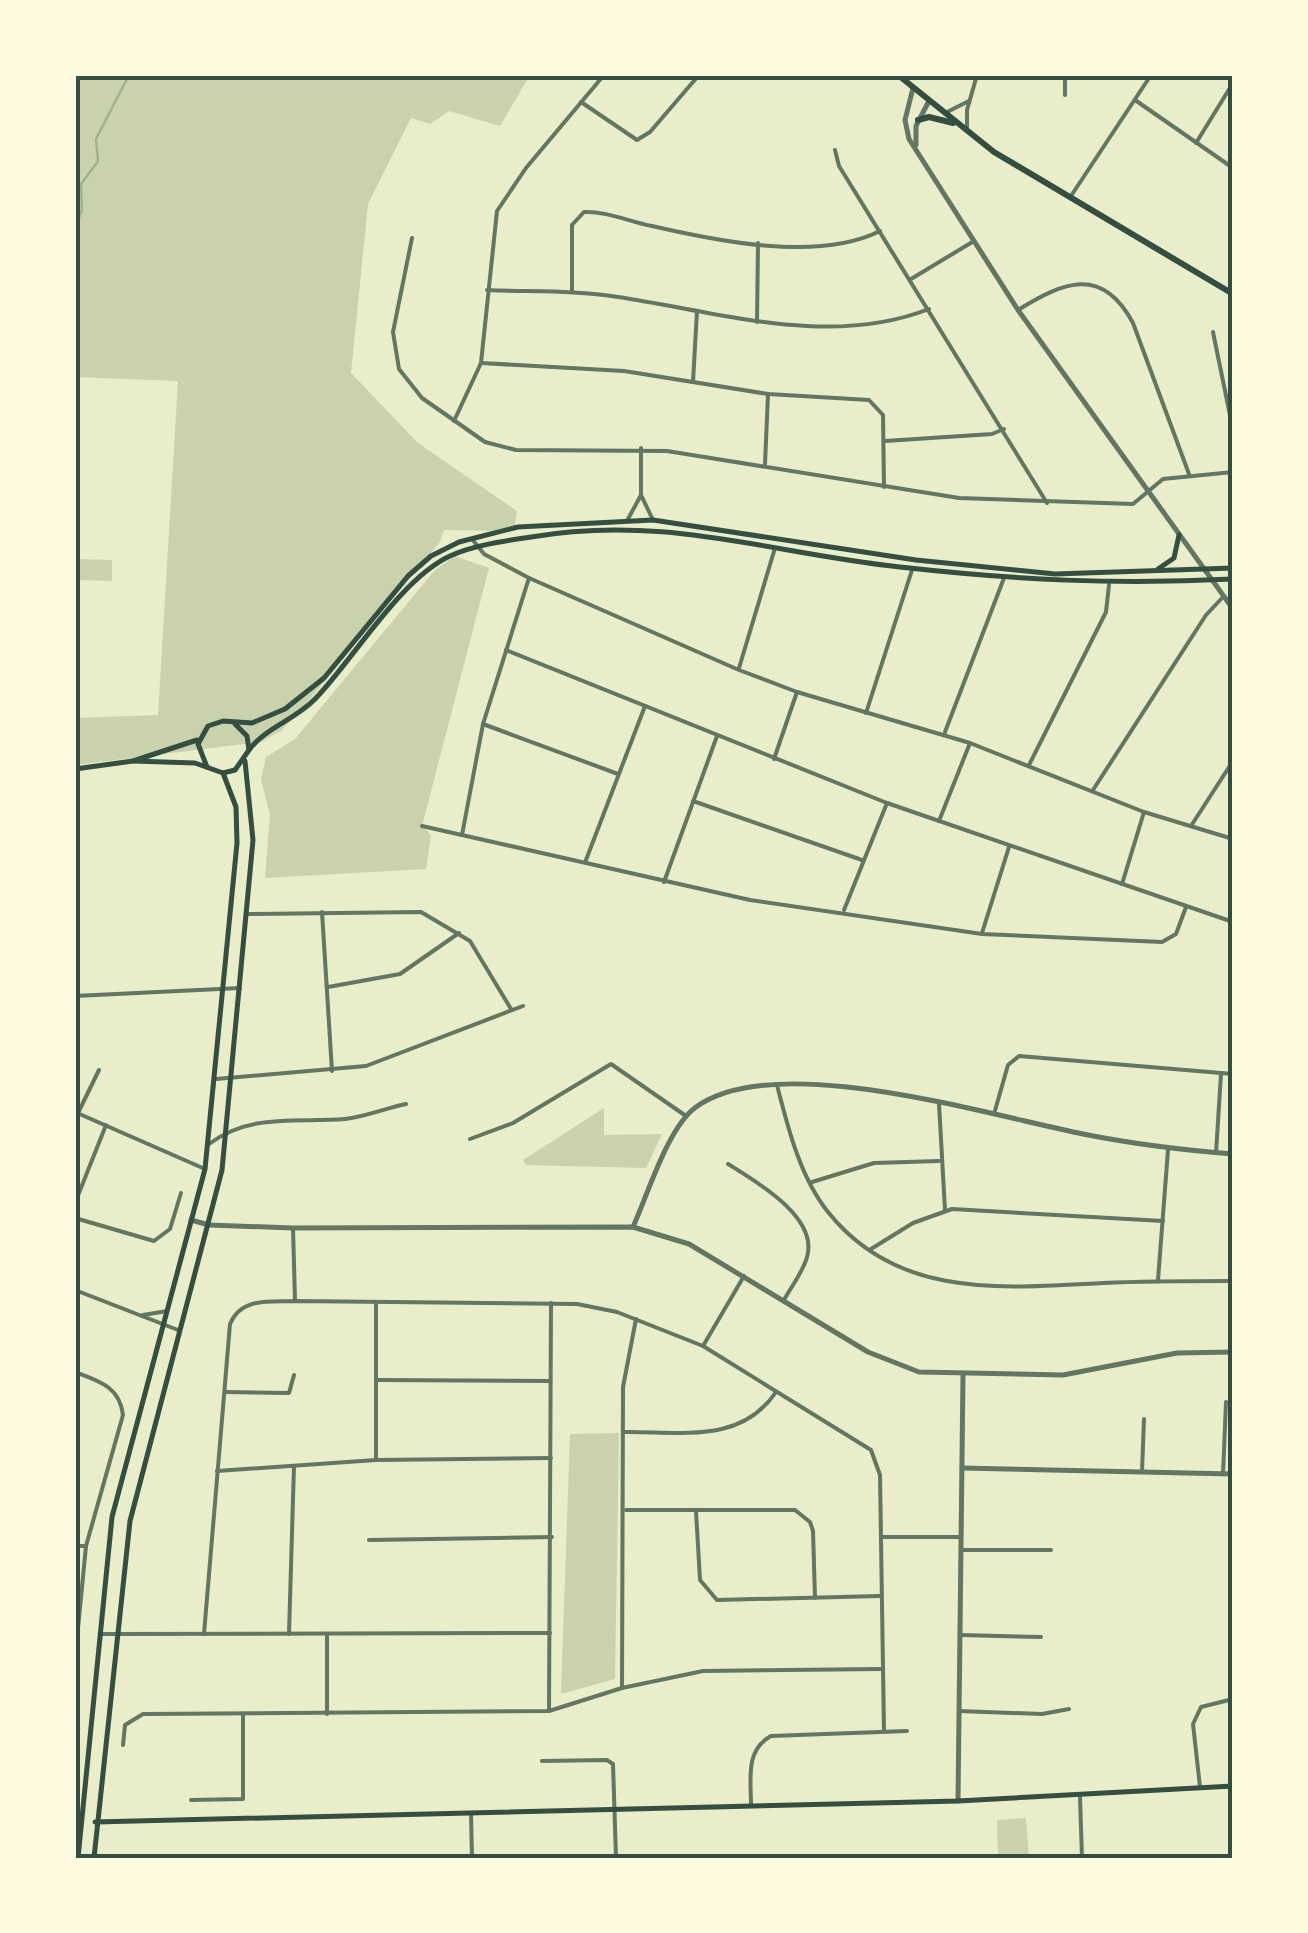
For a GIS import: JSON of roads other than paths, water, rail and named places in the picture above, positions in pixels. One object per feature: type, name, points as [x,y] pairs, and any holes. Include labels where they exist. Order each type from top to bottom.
[{"type":"main road","points":[[898,75],[968,132],[1070,198],[1233,294]]},
{"type":"main road","points":[[918,120],[930,116],[958,124]]},
{"type":"main road","points":[[75,769],[187,747],[212,724],[258,722],[308,692],[408,576],[431,556],[472,538],[518,527],[653,520],[1007,571],[1233,568]]},
{"type":"main road","points":[[94,1858],[130,1521],[209,1225],[228,1130],[253,840],[245,762],[260,736],[311,704],[435,566],[478,548],[581,530],[641,527],[1004,578],[1109,585],[1233,579]]},
{"type":"main road","points":[[1151,572],[1169,564],[1179,535]]},
{"type":"main road","points":[[1232,608],[1233,587]]},
{"type":"main road","points":[[232,723],[247,736],[250,750]]},
{"type":"main road","points":[[199,738],[199,756],[207,766]]},
{"type":"main road","points":[[78,1858],[77,1822],[115,1504],[209,1144],[237,813],[222,773],[207,766],[132,760]]},
{"type":"main road","points":[[222,773],[245,762]]},
{"type":"main road","points":[[95,1822],[1080,1798],[1233,1786]]},
{"type":"street","points":[[454,423],[481,363],[492,230],[502,202],[604,75]]},
{"type":"street","points":[[581,102],[637,140],[650,132],[699,75]]},
{"type":"street","points":[[1070,198],[1151,75]]},
{"type":"street","points":[[968,132],[969,101],[977,76],[1065,76],[1065,95]]},
{"type":"street","points":[[1196,143],[1233,84]]},
{"type":"street","points":[[913,88],[905,126],[974,241],[1147,494],[1207,569],[1232,608]]},
{"type":"street","points":[[1135,100],[1233,168]]},
{"type":"street","points":[[917,148],[918,120],[930,101]]},
{"type":"street","points":[[944,113],[969,101]]},
{"type":"street","points":[[835,150],[839,166],[1047,503]]},
{"type":"street","points":[[572,293],[572,225],[584,212],[727,242],[829,244],[859,240],[880,231]]},
{"type":"street","points":[[412,238],[394,321],[395,355],[411,387],[454,423],[485,442],[516,450],[641,448],[959,498],[1047,503],[1127,505],[1147,494],[1162,479],[1233,472]]},
{"type":"street","points":[[910,279],[974,241]]},
{"type":"street","points":[[757,322],[758,243]]},
{"type":"street","points":[[1018,310],[1054,288],[1074,283],[1102,290],[1119,302],[1133,323],[1190,475]]},
{"type":"street","points":[[487,290],[572,293],[757,322],[870,324],[930,309]]},
{"type":"street","points":[[693,383],[697,312]]},
{"type":"street","points":[[1213,332],[1233,430]]},
{"type":"street","points":[[481,363],[624,371],[768,394],[869,400],[883,415],[884,486]]},
{"type":"street","points":[[765,466],[768,394]]},
{"type":"street","points":[[884,440],[992,434],[1004,428]]},
{"type":"street","points":[[628,519],[640,495],[641,448]]},
{"type":"street","points":[[640,495],[653,520]]},
{"type":"street","points":[[472,538],[478,548],[528,578],[738,670],[796,692],[970,742],[1144,812],[1233,839]]},
{"type":"street","points":[[738,670],[775,548]]},
{"type":"street","points":[[866,713],[913,568]]},
{"type":"street","points":[[462,835],[483,724],[528,578]]},
{"type":"street","points":[[944,734],[1004,578]]},
{"type":"street","points":[[1029,765],[1106,612],[1109,585]]},
{"type":"street","points":[[1093,790],[1206,615],[1224,597]]},
{"type":"street","points":[[506,650],[886,803],[1233,922]]},
{"type":"street","points":[[774,759],[796,692]]},
{"type":"street","points":[[586,860],[644,706]]},
{"type":"street","points":[[483,724],[618,774]]},
{"type":"street","points":[[664,882],[717,736]]},
{"type":"street","points":[[940,822],[970,742]]},
{"type":"street","points":[[1191,826],[1233,761]]},
{"type":"street","points":[[693,802],[862,860]]},
{"type":"street","points":[[844,912],[886,803]]},
{"type":"street","points":[[1122,885],[1144,812]]},
{"type":"street","points":[[422,826],[750,900],[982,934],[1162,942],[1176,934],[1186,907]]},
{"type":"street","points":[[982,934],[1009,847]]},
{"type":"street","points":[[322,912],[332,1071]]},
{"type":"street","points":[[248,914],[422,912],[459,932],[482,956],[512,1010]]},
{"type":"street","points":[[328,987],[360,985],[400,974],[459,932]]},
{"type":"street","points":[[75,996],[240,988]]},
{"type":"street","points":[[216,1079],[332,1071],[405,1054],[524,1006]]},
{"type":"street","points":[[994,1115],[1008,1065],[1019,1056],[1233,1074]]},
{"type":"street","points":[[470,1139],[513,1123],[611,1064],[686,1116]]},
{"type":"street","points":[[99,1070],[77,1113],[205,1169]]},
{"type":"street","points":[[1216,1153],[1221,1074]]},
{"type":"street","points":[[633,1227],[686,1116],[714,1097],[777,1085],[826,1084],[1168,1150],[1233,1154]]},
{"type":"street","points":[[777,1085],[810,1182],[828,1212],[871,1249],[919,1276],[965,1287],[1233,1281]]},
{"type":"street","points":[[209,1144],[228,1130],[272,1120],[348,1119],[406,1104]]},
{"type":"street","points":[[940,1104],[939,1161],[945,1210]]},
{"type":"street","points":[[75,1202],[106,1126]]},
{"type":"street","points":[[1158,1280],[1168,1150]]},
{"type":"street","points":[[810,1182],[874,1163],[939,1161]]},
{"type":"street","points":[[728,1164],[787,1204],[808,1242],[808,1256],[784,1300]]},
{"type":"street","points":[[75,1218],[138,1240],[154,1241],[170,1228],[181,1193]]},
{"type":"street","points":[[871,1249],[945,1210],[1162,1220]]},
{"type":"street","points":[[191,1220],[209,1225],[293,1228],[633,1227],[689,1244],[884,1360],[919,1372],[1063,1375],[1177,1352],[1233,1352]]},
{"type":"street","points":[[293,1228],[295,1301]]},
{"type":"street","points":[[703,1346],[744,1276]]},
{"type":"street","points":[[75,1290],[178,1330]]},
{"type":"street","points":[[204,1634],[233,1316],[248,1304],[295,1301],[577,1304],[636,1320],[703,1346],[871,1450],[880,1475],[884,1731]]},
{"type":"street","points":[[548,1711],[551,1302]]},
{"type":"street","points":[[376,1304],[376,1460]]},
{"type":"street","points":[[138,1315],[167,1311]]},
{"type":"street","points":[[622,1688],[622,1432],[626,1358],[636,1320]]},
{"type":"street","points":[[75,1372],[112,1389],[119,1396],[123,1415],[86,1546],[75,1659]]},
{"type":"street","points":[[225,1392],[289,1394],[294,1375]]},
{"type":"street","points":[[958,1801],[964,1375]]},
{"type":"street","points":[[376,1380],[550,1381]]},
{"type":"street","points":[[622,1432],[734,1428],[758,1416],[776,1392]]},
{"type":"street","points":[[1223,1474],[1226,1402]]},
{"type":"street","points":[[1142,1472],[1144,1419]]},
{"type":"street","points":[[217,1471],[376,1460],[551,1458]]},
{"type":"street","points":[[290,1634],[294,1466]]},
{"type":"street","points":[[962,1468],[1233,1474]]},
{"type":"street","points":[[625,1510],[785,1507],[804,1515],[813,1531],[815,1598]]},
{"type":"street","points":[[696,1509],[700,1580],[709,1595],[726,1602],[880,1596]]},
{"type":"street","points":[[880,1538],[961,1536]]},
{"type":"street","points":[[369,1540],[552,1537]]},
{"type":"street","points":[[75,1546],[86,1546]]},
{"type":"street","points":[[961,1550],[1052,1550]]},
{"type":"street","points":[[100,1634],[550,1633]]},
{"type":"street","points":[[327,1634],[327,1714]]},
{"type":"street","points":[[960,1636],[1041,1637]]},
{"type":"street","points":[[122,1745],[126,1725],[143,1714],[548,1711],[622,1688],[703,1671],[882,1669]]},
{"type":"street","points":[[1200,1790],[1193,1724],[1196,1715],[1201,1708],[1233,1699]]},
{"type":"street","points":[[959,1711],[1042,1714],[1069,1709]]},
{"type":"street","points":[[191,1800],[243,1799],[243,1714]]},
{"type":"street","points":[[751,1805],[751,1760],[762,1740],[789,1733],[907,1732]]},
{"type":"street","points":[[542,1761],[614,1764],[616,1858]]},
{"type":"street","points":[[1080,1798],[1082,1858]]},
{"type":"street","points":[[471,1814],[472,1858]]},
{"type":"street","points":[[77,1822],[95,1822]]},
{"type":"waterway","points":[[75,228],[82,210],[81,184],[98,161],[96,139],[129,75]]}]
